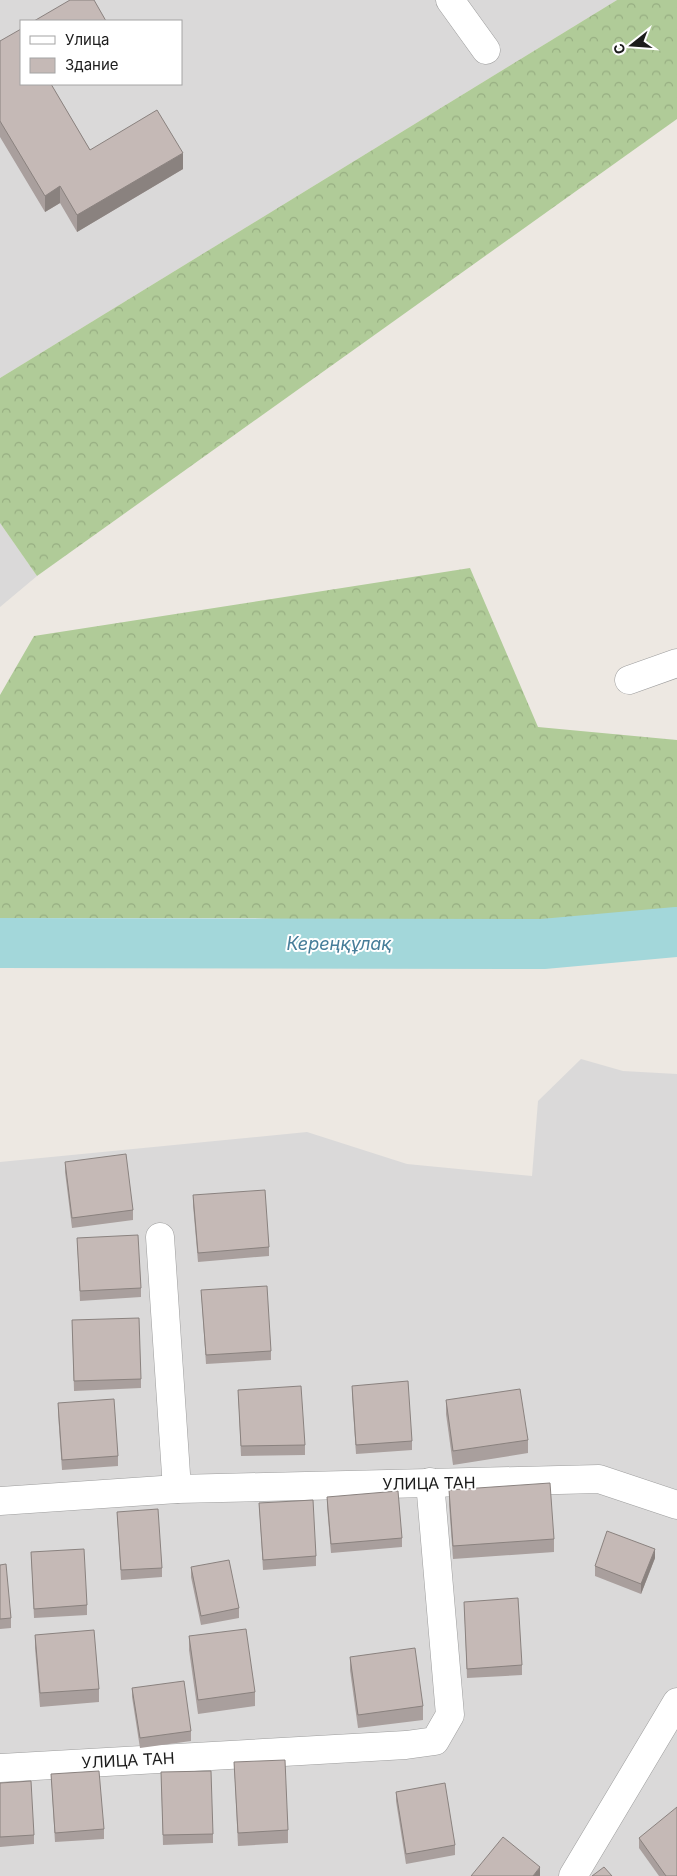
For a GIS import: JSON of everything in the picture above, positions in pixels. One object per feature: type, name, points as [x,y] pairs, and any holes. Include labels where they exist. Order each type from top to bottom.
[{"type":"street","points":[[450,0],[486,50]]},
{"type":"street","points":[[629,680],[677,663]]},
{"type":"street","points":[[160,1237],[177,1489]]},
{"type":"street","name":"УЛИЦА ТАН","points":[[0,1501],[177,1489],[599,1479],[677,1505]]},
{"type":"street","name":"УЛИЦА ТАН","points":[[0,1768],[406,1745],[435,1741],[450,1715],[430,1482]]},
{"type":"street","points":[[573,1876],[677,1702]]},
{"type":"shaded area","points":[[0,0],[617,0],[0,378]]},
{"type":"shaded area","points":[[0,523],[37,576],[0,607]]},
{"type":"shaded area","points":[[581,1059],[623,1071],[677,1074],[677,1876],[0,1876],[0,1162],[307,1132],[407,1164],[532,1176],[538,1101]]},
{"type":"green space","points":[[617,0],[677,0],[677,119],[37,576],[0,523],[0,378]]},
{"type":"green space","points":[[470,568],[538,727],[677,740],[677,940],[255,918],[0,918],[0,695],[34,636]]},
{"type":"building","points":[[70,0],[94,0],[105,20],[36,20]]},
{"type":"building","points":[[20,30],[20,85],[52,85],[90,150],[157,110],[183,153],[77,215],[60,186],[45,196],[0,121],[0,41]]},
{"type":"building","points":[[126,1154],[133,1210],[72,1218],[65,1162]]},
{"type":"building","points":[[265,1190],[269,1247],[198,1253],[193,1195]]},
{"type":"building","points":[[138,1235],[141,1288],[80,1291],[77,1238]]},
{"type":"building","points":[[267,1286],[271,1351],[206,1355],[201,1290]]},
{"type":"building","points":[[139,1318],[141,1379],[74,1381],[72,1320]]},
{"type":"building","points":[[408,1381],[412,1441],[356,1445],[352,1386]]},
{"type":"building","points":[[301,1386],[305,1445],[241,1446],[238,1390]]},
{"type":"building","points":[[520,1389],[528,1440],[453,1451],[446,1400]]},
{"type":"building","points":[[114,1399],[118,1456],[62,1460],[58,1403]]},
{"type":"building","points":[[550,1483],[554,1539],[453,1546],[449,1490]]},
{"type":"building","points":[[398,1491],[402,1538],[331,1544],[327,1497]]},
{"type":"building","points":[[313,1500],[316,1556],[263,1560],[259,1503]]},
{"type":"building","points":[[158,1509],[162,1568],[121,1570],[117,1512]]},
{"type":"building","points":[[607,1531],[655,1549],[641,1584],[595,1566]]},
{"type":"building","points":[[84,1549],[87,1605],[34,1609],[31,1552]]},
{"type":"building","points":[[229,1560],[239,1608],[201,1616],[191,1567]]},
{"type":"building","points":[[6,1564],[11,1618],[0,1619],[0,1565]]},
{"type":"building","points":[[518,1598],[522,1665],[467,1669],[464,1602]]},
{"type":"building","points":[[246,1629],[255,1692],[198,1700],[189,1636]]},
{"type":"building","points":[[94,1630],[99,1689],[40,1693],[35,1635]]},
{"type":"building","points":[[415,1648],[423,1706],[358,1715],[350,1657]]},
{"type":"building","points":[[184,1681],[191,1731],[140,1738],[132,1688]]},
{"type":"building","points":[[285,1760],[288,1830],[238,1833],[234,1762]]},
{"type":"building","points":[[99,1771],[104,1829],[55,1833],[51,1774]]},
{"type":"building","points":[[211,1771],[213,1834],[163,1835],[161,1772]]},
{"type":"building","points":[[31,1781],[34,1835],[0,1837],[0,1783]]},
{"type":"building","points":[[445,1783],[455,1845],[406,1854],[396,1792]]},
{"type":"building","points":[[677,1807],[677,1876],[666,1876],[639,1838]]},
{"type":"building","points":[[503,1837],[540,1867],[533,1876],[471,1876]]},
{"type":"building","points":[[604,1867],[612,1876],[592,1876]]},
{"type":"waterway","name":"Кереңқұлақ","points":[[0,943],[543,944],[677,932]]}]
